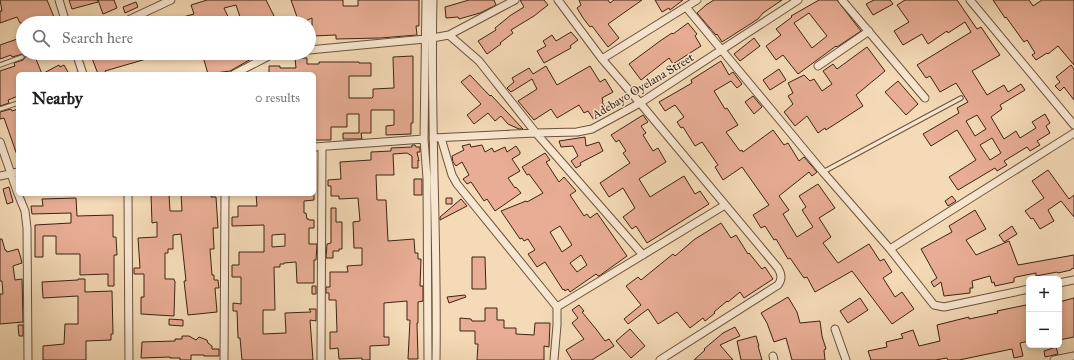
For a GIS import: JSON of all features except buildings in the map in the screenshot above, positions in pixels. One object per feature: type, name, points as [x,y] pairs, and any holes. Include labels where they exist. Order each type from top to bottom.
[{"type":"street","points":[[59,0],[64,16]]},
{"type":"street","points":[[137,16],[171,0]]},
{"type":"street","points":[[426,0],[429,18]]},
{"type":"street","points":[[428,360],[427,178],[424,139],[429,18],[433,0]]},
{"type":"street","points":[[316,49],[449,35],[515,0]]},
{"type":"street","points":[[558,0],[602,59],[725,204],[778,268],[781,274],[781,280],[778,284],[660,360]]},
{"type":"street","points":[[602,59],[697,0]]},
{"type":"street","name":"Adebayo Oyelana Street","points":[[433,138],[577,132],[592,129],[640,103],[798,0]]},
{"type":"street","points":[[842,0],[925,98]]},
{"type":"street","points":[[970,0],[1074,125]]},
{"type":"street","points":[[686,6],[823,172],[890,249],[929,301],[938,307],[1026,290]]},
{"type":"street","points":[[818,66],[869,31]]},
{"type":"street","points":[[449,35],[479,61],[536,133],[643,255]]},
{"type":"street","points":[[428,38],[433,138],[437,278],[436,360]]},
{"type":"street","points":[[78,60],[82,72]]},
{"type":"street","points":[[238,72],[261,60]]},
{"type":"street","points":[[890,249],[1074,133]]},
{"type":"street","points":[[441,138],[452,175],[457,184],[556,307],[557,325],[554,360]]},
{"type":"street","points":[[316,147],[424,139]]},
{"type":"street","points":[[0,142],[16,189]]},
{"type":"street","points":[[321,360],[322,147]]},
{"type":"street","points":[[0,176],[16,172]]},
{"type":"street","points":[[19,196],[25,211],[27,228],[28,360]]},
{"type":"street","points":[[128,196],[128,360]]},
{"type":"street","points":[[224,360],[225,196]]},
{"type":"street","points":[[556,307],[725,204]]},
{"type":"street","points":[[1062,282],[1074,280]]},
{"type":"street","points":[[835,329],[846,360]]},
{"type":"street","points":[[428,343],[436,343]]},
{"type":"street","points":[[1054,360],[1074,356]]},
{"type":"lane","points":[[0,65],[16,59]]},
{"type":"lane","points":[[823,172],[960,98]]},
{"type":"lane","points":[[0,109],[16,104]]}]
